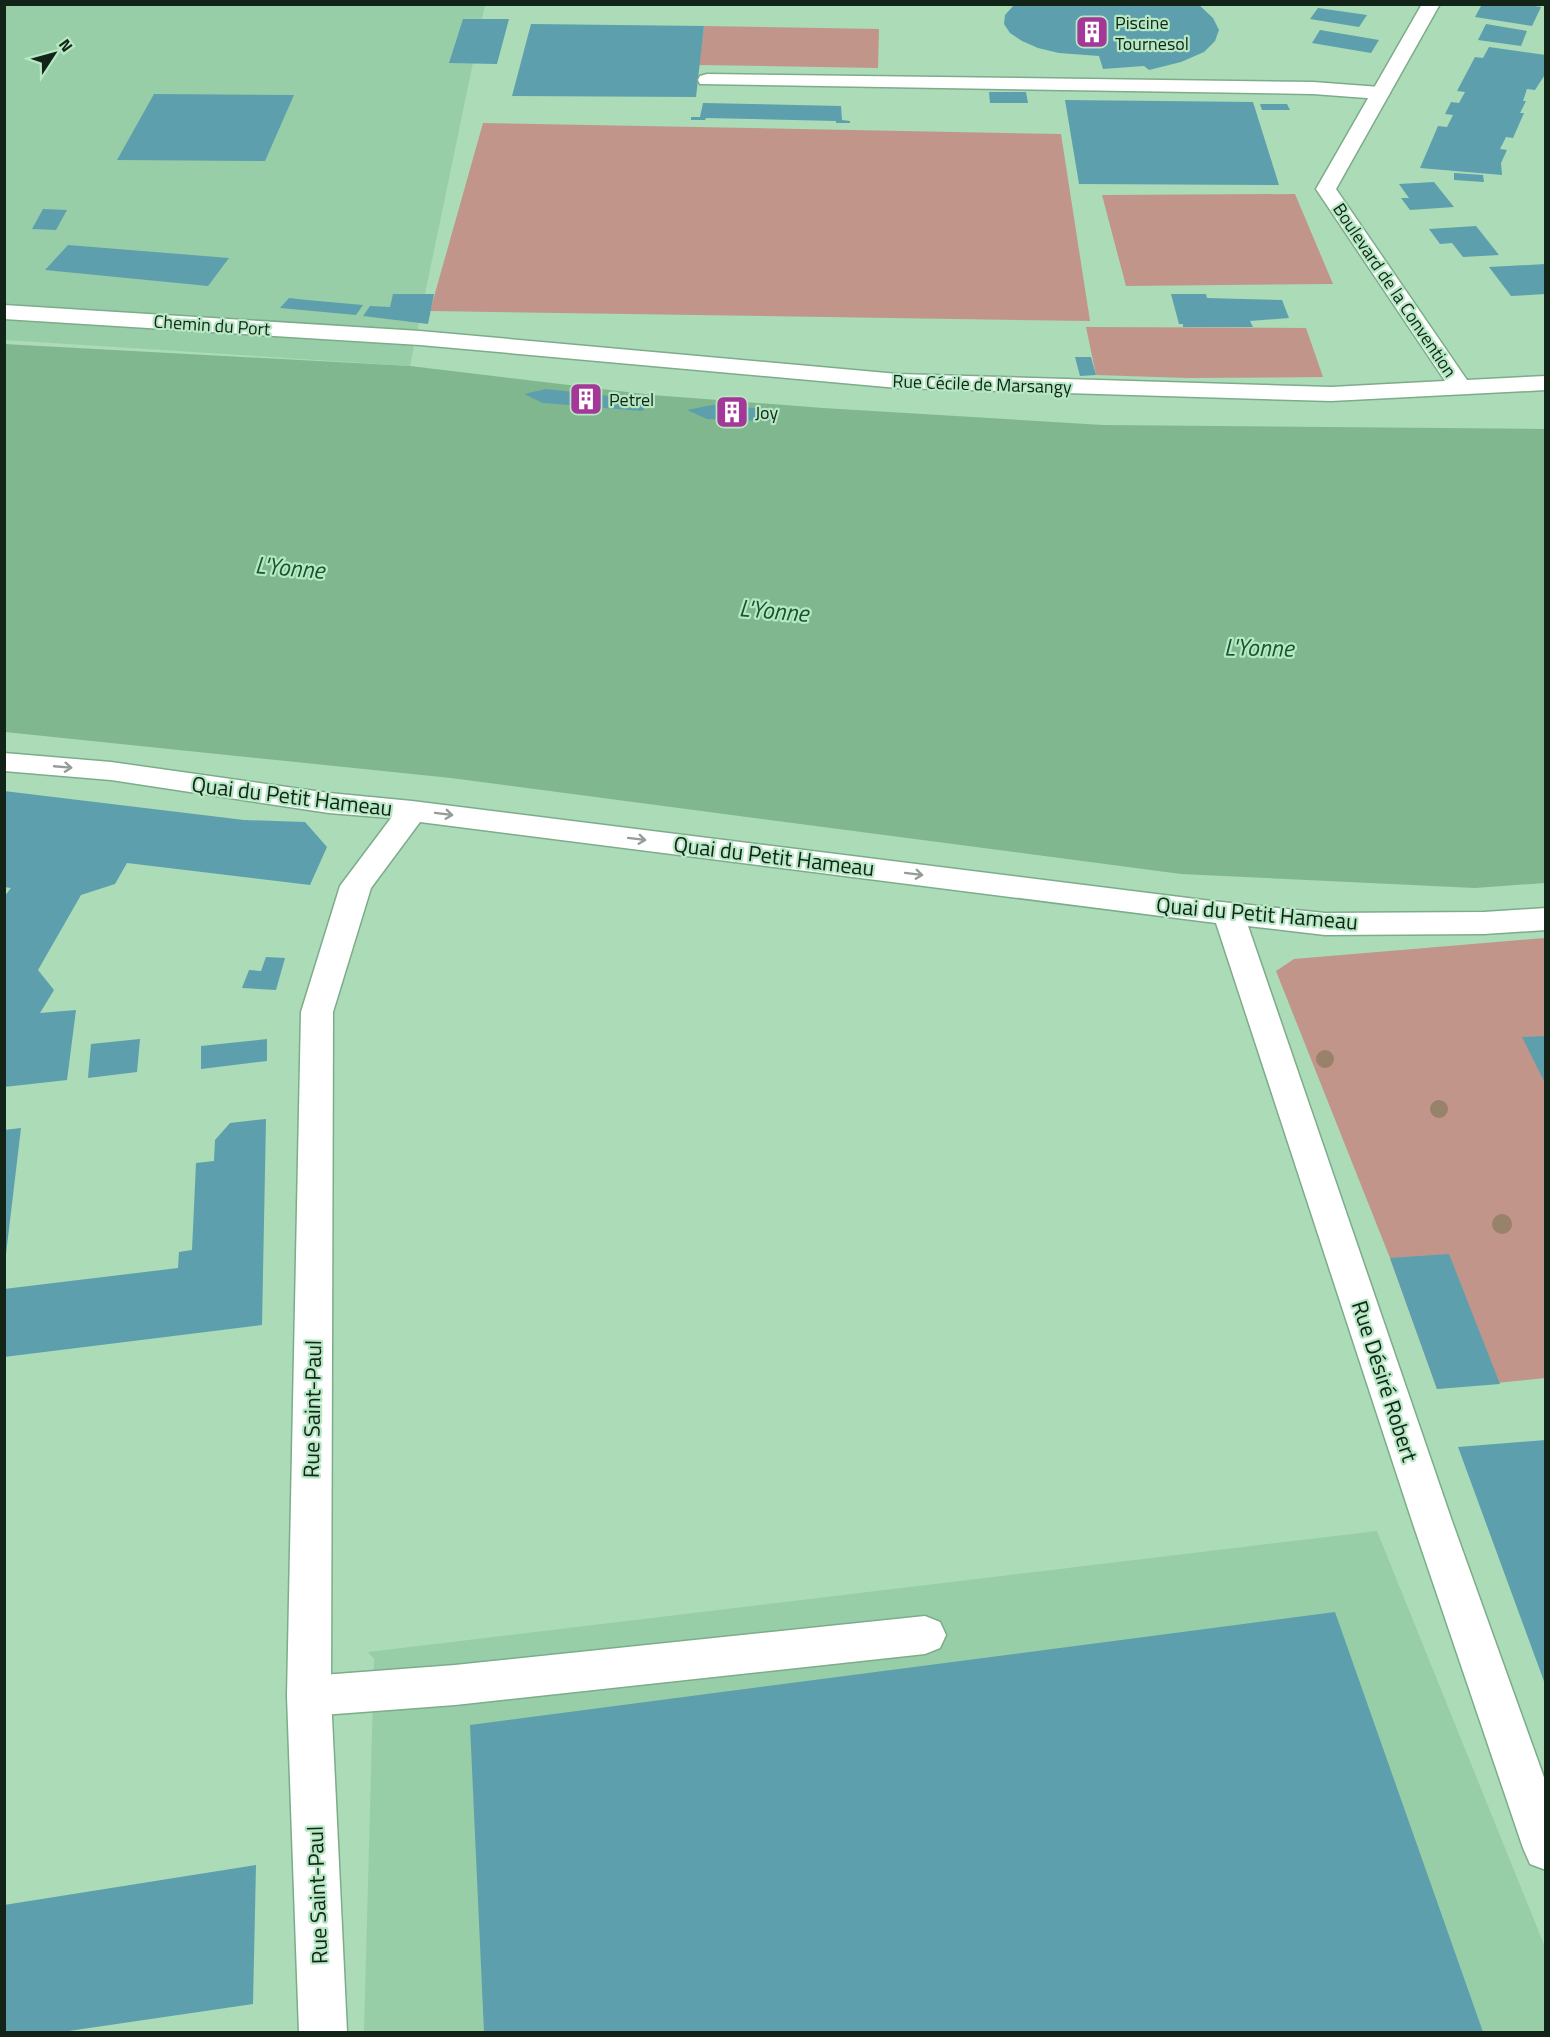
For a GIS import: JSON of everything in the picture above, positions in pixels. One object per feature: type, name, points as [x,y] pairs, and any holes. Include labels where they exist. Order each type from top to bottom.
[{"type":"street","name":"Boulevard de la Convention","points":[[1431,4],[1326,189],[1461,388]]},
{"type":"street","points":[[707,80],[1313,88],[1380,93]]},
{"type":"street","name":"Chemin du Port","points":[[4,312],[420,338]]},
{"type":"street","name":"Rue Cécile de Marsangy","points":[[420,338],[898,381],[1331,394],[1545,383]]},
{"type":"street","name":"Quai du Petit Hameau","points":[[4,762],[111,771],[329,803],[412,811],[1326,924],[1484,923],[1545,919]]},
{"type":"street","name":"Rue Saint-Paul","points":[[323,2032],[309,1696],[317,1012],[356,886],[412,811]]},
{"type":"street","name":"Rue Désiré Robert","points":[[1228,913],[1432,1521],[1545,1848]]},
{"type":"street","points":[[309,1696],[455,1685],[925,1635]]},
{"type":"shaded area","points":[[4,5],[485,5],[410,366],[5,340]]},
{"type":"shaded area","points":[[704,26],[879,29],[878,68],[699,65]]},
{"type":"shaded area","points":[[483,123],[1061,134],[1090,321],[430,311]]},
{"type":"shaded area","points":[[1295,194],[1333,284],[1126,286],[1102,195]]},
{"type":"shaded area","points":[[1086,327],[1306,328],[1323,377],[1187,378],[1096,375]]},
{"type":"shaded area","points":[[1545,938],[1545,1378],[1437,1389],[1390,1258],[1276,971],[1294,959]]},
{"type":"shaded area","points":[[1377,1531],[1545,1947],[1545,2032],[364,2032],[374,1659],[368,1652]]},
{"type":"water","name":"L'Yonne","points":[[4,344],[410,366],[652,395],[1103,425],[1545,429],[1545,883],[1475,888],[1181,874],[451,778],[5,732]]},
{"type":"building","name":"Piscine Tournesol","points":[[1015,4],[1198,4],[1213,18],[1219,30],[1215,41],[1204,52],[1181,62],[1149,70],[1144,66],[1103,69],[1099,56],[1059,53],[1038,48],[1010,33],[1004,24],[1005,15]]},
{"type":"building","points":[[1482,4],[1522,4],[1541,7],[1532,26],[1475,17]]},
{"type":"building","points":[[1318,8],[1367,15],[1359,27],[1310,19]]},
{"type":"building","points":[[463,19],[509,19],[497,64],[449,63]]},
{"type":"building","points":[[531,24],[704,26],[696,97],[512,96]]},
{"type":"building","points":[[1486,24],[1527,31],[1521,46],[1478,40]]},
{"type":"building","points":[[1320,30],[1379,40],[1371,53],[1312,43]]},
{"type":"building","points":[[1489,47],[1546,55],[1546,73],[1535,90],[1527,89],[1523,101],[1526,101],[1520,113],[1524,113],[1513,138],[1506,137],[1500,149],[1507,150],[1501,163],[1502,175],[1420,168],[1438,126],[1447,127],[1453,115],[1445,114],[1451,102],[1459,103],[1465,92],[1457,91],[1475,57],[1483,58]]},
{"type":"building","points":[[989,92],[1026,92],[1028,103],[990,103]]},
{"type":"building","points":[[154,94],[294,95],[265,161],[117,160]]},
{"type":"building","points":[[1065,100],[1253,102],[1279,185],[1079,184]]},
{"type":"building","points":[[703,103],[841,106],[842,120],[850,121],[850,123],[706,118],[705,120],[691,120],[691,117],[700,117]]},
{"type":"building","points":[[1260,104],[1287,104],[1290,110],[1262,110]]},
{"type":"building","points":[[1454,173],[1483,175],[1484,182],[1454,180]]},
{"type":"building","points":[[1434,182],[1454,207],[1410,210],[1401,198],[1409,198],[1399,184]]},
{"type":"building","points":[[43,209],[67,210],[56,230],[32,229]]},
{"type":"building","points":[[1476,226],[1499,255],[1463,257],[1452,243],[1440,244],[1429,229]]},
{"type":"building","points":[[68,245],[229,258],[208,286],[45,270]]},
{"type":"building","points":[[1546,264],[1546,294],[1511,296],[1489,267]]},
{"type":"building","points":[[393,294],[434,294],[428,324],[363,316],[370,306],[390,307]]},
{"type":"building","points":[[1171,294],[1206,294],[1207,298],[1282,300],[1289,318],[1250,321],[1253,327],[1183,327],[1183,324],[1179,324]]},
{"type":"building","points":[[289,298],[363,305],[356,315],[280,308]]},
{"type":"building","points":[[1075,357],[1091,357],[1096,375],[1080,376]]},
{"type":"building","name":"Petrel","points":[[546,389],[646,400],[643,411],[543,403],[524,394]]},
{"type":"building","name":"Joy","points":[[712,405],[766,409],[777,414],[777,418],[767,421],[707,419],[687,410]]},
{"type":"building","points":[[4,791],[244,820],[305,822],[327,847],[310,885],[127,863],[115,884],[81,895],[38,970],[54,990],[40,1013],[76,1010],[67,1080],[4,1087],[4,897],[11,888],[4,887]]},
{"type":"building","points":[[266,957],[285,958],[276,990],[242,988],[249,970],[261,971]]},
{"type":"building","points":[[1546,1036],[1546,1085],[1522,1037]]},
{"type":"building","points":[[140,1039],[137,1072],[88,1078],[91,1044]]},
{"type":"building","points":[[267,1039],[267,1061],[201,1069],[201,1046]]},
{"type":"building","points":[[266,1119],[262,1325],[4,1357],[4,1289],[178,1268],[179,1252],[192,1250],[196,1163],[214,1161],[215,1140],[230,1123]]},
{"type":"building","points":[[21,1128],[6,1254],[4,1253],[4,1130]]},
{"type":"building","points":[[1449,1254],[1500,1384],[1437,1389],[1390,1258]]},
{"type":"building","points":[[1546,1440],[1546,1684],[1545,1684],[1458,1447]]},
{"type":"building","points":[[1335,1612],[1483,2032],[484,2032],[470,1725]]},
{"type":"building","points":[[256,1865],[253,2004],[62,2032],[4,2032],[4,1905]]},
{"type":"place","name":"Piscine Tournesol","points":[[1092,32]]},
{"type":"place","name":"Petrel","points":[[586,399]]},
{"type":"place","name":"Joy","points":[[732,412]]}]
